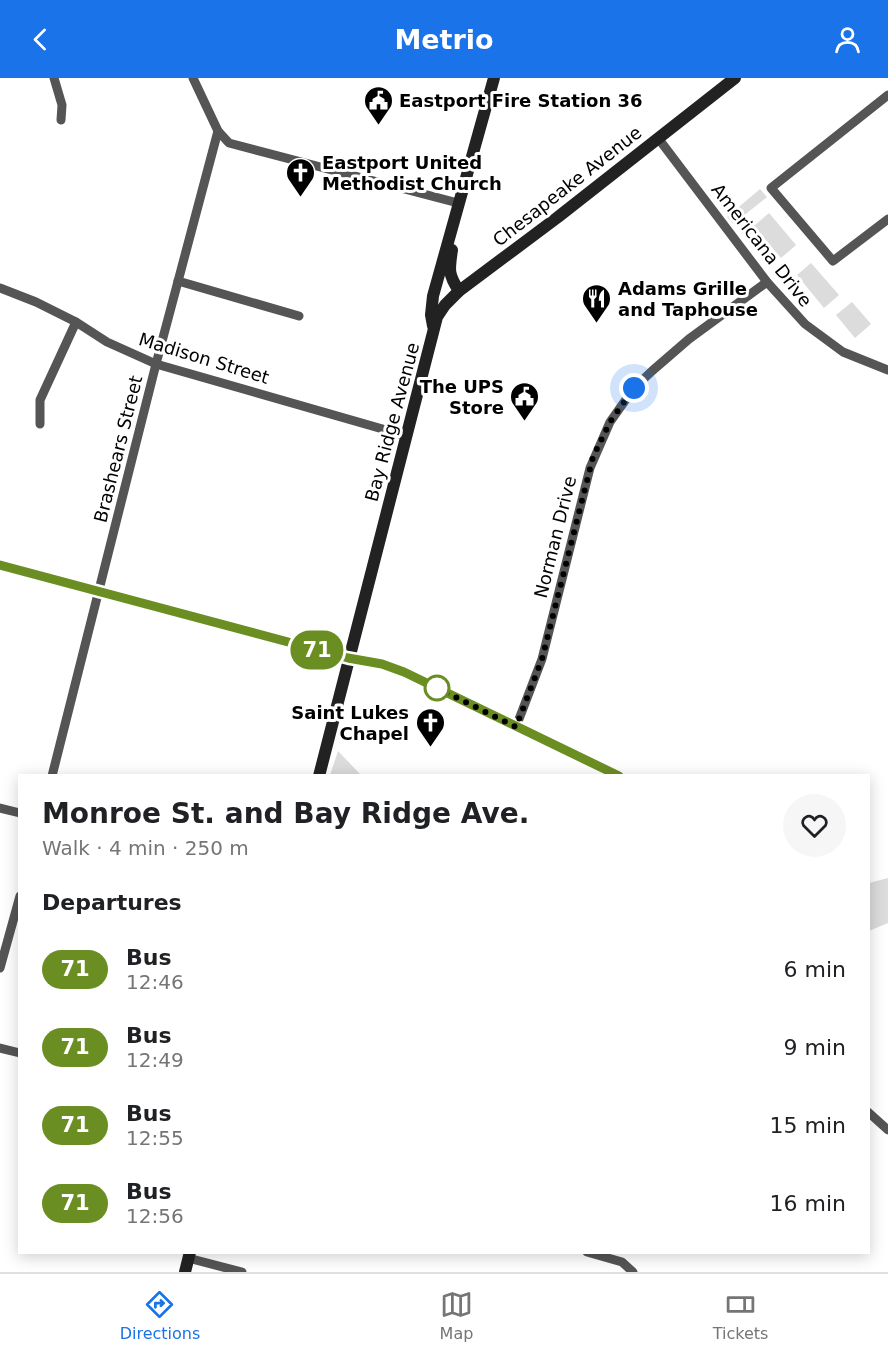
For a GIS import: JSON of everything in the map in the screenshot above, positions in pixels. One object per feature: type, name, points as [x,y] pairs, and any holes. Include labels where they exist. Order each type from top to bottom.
[{"type":"main road","name":"Bay Ridge Avenue","points":[[319,774],[434,332],[431,315],[433,298],[494,78]]},
{"type":"main road","name":"Chesapeake Avenue","points":[[434,332],[437,317],[459,291],[552,222],[735,78]]},
{"type":"main road","points":[[449,235],[453,248],[450,278],[459,291]]},
{"type":"main road","points":[[185,1272],[189,1255]]},
{"type":"street","points":[[54,78],[62,105],[61,120]]},
{"type":"street","points":[[193,78],[218,131],[229,143],[458,203]]},
{"type":"street","points":[[888,95],[771,188],[833,261],[888,219]]},
{"type":"street","name":"Brashears Street","points":[[53,774],[156,364],[218,131]]},
{"type":"street","name":"Americana Drive","points":[[658,138],[767,282],[805,324],[843,352],[888,370]]},
{"type":"street","points":[[178,281],[299,316]]},
{"type":"street","name":"Norman Drive","points":[[516,727],[542,659],[593,457],[610,422],[634,388],[652,371],[689,339],[767,282]]},
{"type":"street","name":"Madison Street","points":[[0,288],[36,302],[76,322],[107,342],[156,364],[407,436]]},
{"type":"street","points":[[40,424],[40,399],[76,322]]},
{"type":"street","points":[[0,565],[348,658],[382,664],[404,672],[615,774]]},
{"type":"street","points":[[0,808],[18,812]]},
{"type":"street","points":[[0,968],[18,903]]},
{"type":"street","points":[[0,1048],[18,1052]]},
{"type":"street","points":[[870,1114],[888,1130]]},
{"type":"street","points":[[594,1254],[622,1262],[633,1272]]},
{"type":"street","points":[[189,1255],[242,1272]]},
{"type":"shaded area","points":[[760,189],[767,197],[733,224],[727,217]]},
{"type":"shaded area","points":[[769,213],[796,245],[781,258],[754,226]]},
{"type":"shaded area","points":[[811,263],[839,295],[824,308],[797,275]]},
{"type":"shaded area","points":[[852,302],[871,324],[855,338],[836,315]]},
{"type":"shaded area","points":[[338,751],[360,774],[330,774]]},
{"type":"shaded area","points":[[888,878],[888,923],[870,931],[870,883]]},
{"type":"bus line","name":"71","points":[[0,565],[348,658],[382,664],[404,672],[615,774]]},
{"type":"place","name":"Eastport Fire Station 36","points":[[378,126]]},
{"type":"place","name":"Eastport United Methodist Church","points":[[301,198]]},
{"type":"place","name":"Adams Grille and Taphouse","points":[[597,324]]},
{"type":"place","name":"The UPS Store","points":[[525,422]]},
{"type":"place","name":"Saint Lukes Chapel","points":[[430,748]]},
{"type":"route","points":[[437,688],[516,727],[542,659],[593,457],[610,422],[634,388]]}]
